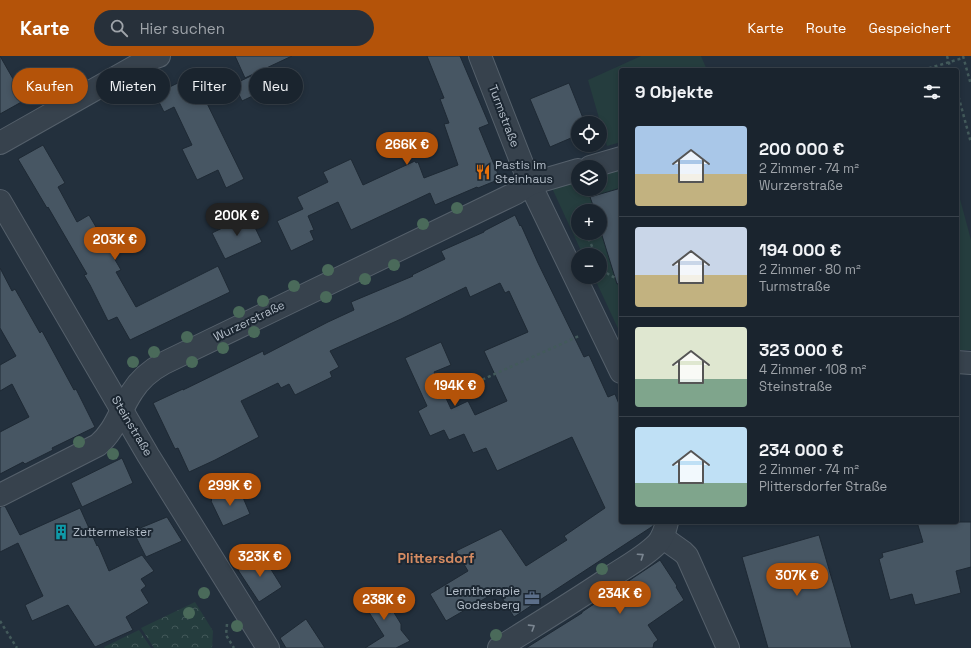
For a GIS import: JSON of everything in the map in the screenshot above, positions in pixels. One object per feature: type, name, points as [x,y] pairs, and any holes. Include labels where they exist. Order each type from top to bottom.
[{"type":"street","points":[[0,143],[145,61],[159,56]]},
{"type":"street","name":"Turmstraße","points":[[480,56],[530,184],[619,368]]},
{"type":"street","points":[[607,162],[619,159]]},
{"type":"street","name":"Wurzerstraße","points":[[0,495],[98,445],[104,440],[111,430],[132,391],[152,370],[164,363],[516,193],[530,184],[571,172]]},
{"type":"street","name":"Steinstraße","points":[[0,201],[122,410],[268,648]]},
{"type":"street","points":[[959,362],[971,363]]},
{"type":"street","points":[[499,648],[595,587],[646,552],[658,543],[664,530],[687,556],[728,648]]},
{"type":"path","points":[[947,56],[950,68]]},
{"type":"path","points":[[930,68],[963,57],[971,85]]},
{"type":"path","points":[[959,98],[971,143]]},
{"type":"path","points":[[607,273],[613,278],[619,278]]},
{"type":"path","points":[[466,387],[599,326]]},
{"type":"path","points":[[0,621],[17,648]]},
{"type":"green space","points":[[641,56],[701,56],[706,68],[619,68],[619,143],[607,146],[607,116],[598,116],[588,80]]},
{"type":"green space","points":[[619,166],[619,331],[597,284],[607,284],[607,248],[580,248],[576,240],[607,240],[607,204],[571,204],[571,229],[551,186],[571,180],[571,196],[607,196],[607,169]]},
{"type":"green space","points":[[959,195],[971,240],[971,350],[959,350]]},
{"type":"green space","points":[[195,602],[213,631],[212,648],[154,648],[141,628]]},
{"type":"green space","points":[[139,630],[151,648],[104,647]]},
{"type":"building","points":[[0,56],[12,77],[12,104],[18,104],[0,114]]},
{"type":"building","points":[[235,56],[292,56],[266,68],[249,68],[249,76],[245,78]]},
{"type":"building","points":[[427,56],[460,56],[489,124],[479,128],[500,179],[435,205],[430,193],[351,230],[338,202],[308,216],[314,230],[310,231],[314,240],[291,251],[277,221],[303,209],[297,197],[328,182],[323,172],[351,159],[363,185],[415,161],[416,163],[418,162],[424,178],[458,165],[444,124],[449,123],[440,99],[444,98]]},
{"type":"building","points":[[249,77],[249,98],[242,101],[241,99],[241,81]]},
{"type":"building","points":[[178,83],[178,104],[207,104],[244,179],[226,188],[218,170],[197,180],[182,149],[192,145],[174,107],[164,112],[160,104],[170,104],[170,87]]},
{"type":"building","points":[[569,83],[582,116],[571,116],[571,138],[550,147],[530,99]]},
{"type":"building","points":[[43,145],[65,183],[58,187],[77,222],[89,215],[121,270],[116,272],[136,307],[218,266],[230,292],[130,340],[117,317],[108,321],[84,275],[87,274],[18,159]]},
{"type":"building","points":[[619,189],[619,284],[617,284],[603,240],[607,240],[607,204],[592,204],[590,197],[607,196],[607,192]]},
{"type":"building","points":[[249,215],[262,242],[225,259],[212,233]]},
{"type":"building","points":[[515,215],[520,226],[521,225],[584,357],[589,355],[608,397],[615,394],[619,404],[619,524],[654,524],[653,526],[514,617],[498,591],[446,621],[430,594],[468,571],[456,551],[501,529],[526,566],[567,540],[564,536],[605,508],[572,437],[497,471],[486,448],[473,453],[464,434],[449,440],[444,430],[430,436],[418,411],[427,406],[405,358],[441,342],[451,365],[434,372],[451,409],[468,401],[475,415],[507,401],[484,351],[528,332],[509,291],[505,293],[500,283],[470,297],[466,287],[401,319],[330,351],[339,367],[330,372],[332,377],[295,395],[289,384],[281,388],[278,383],[241,401],[259,437],[189,472],[178,448],[175,449],[153,403],[263,351],[264,355],[354,310],[351,302],[413,276],[412,275],[445,259],[441,251]]},
{"type":"building","points":[[0,268],[12,291],[15,289],[40,333],[42,331],[74,390],[76,389],[95,427],[52,448],[53,450],[25,464],[23,462],[0,474],[0,432],[29,417],[12,384],[0,391],[0,365],[16,356],[0,328]]},
{"type":"building","points":[[122,458],[133,483],[82,507],[71,483]]},
{"type":"building","points":[[239,488],[250,514],[223,526],[211,499]]},
{"type":"building","points":[[5,506],[20,535],[80,508],[109,571],[142,555],[154,571],[141,579],[146,586],[141,590],[149,603],[126,617],[133,630],[95,647],[68,605],[32,621],[25,605],[43,596],[18,543],[0,552],[0,507]]},
{"type":"building","points":[[167,517],[182,541],[146,557],[133,531]]},
{"type":"building","points":[[959,522],[971,522],[971,567],[956,571],[961,593],[915,605],[912,594],[890,600],[879,559],[883,557],[882,553],[923,542],[918,524],[959,524]]},
{"type":"building","points":[[819,535],[852,648],[768,648],[742,557]]},
{"type":"building","points":[[262,555],[282,587],[259,602],[238,570]]},
{"type":"building","points":[[660,560],[677,586],[676,587],[684,600],[648,625],[658,640],[654,643],[653,648],[526,648],[582,613]]},
{"type":"building","points":[[377,588],[390,613],[393,611],[401,624],[401,630],[410,641],[396,648],[365,648],[384,636],[358,595]]},
{"type":"building","points":[[306,619],[325,648],[286,648],[280,638]]},
{"type":"place","name":"Pastis im Steinhaus","points":[[483,172]]},
{"type":"place","name":"Zuttermeister","points":[[61,532]]},
{"type":"place","name":"Lerntherapie Godesberg","points":[[532,598]]},
{"type":"district","name":"Plittersdorf","points":[[436,558]]}]
